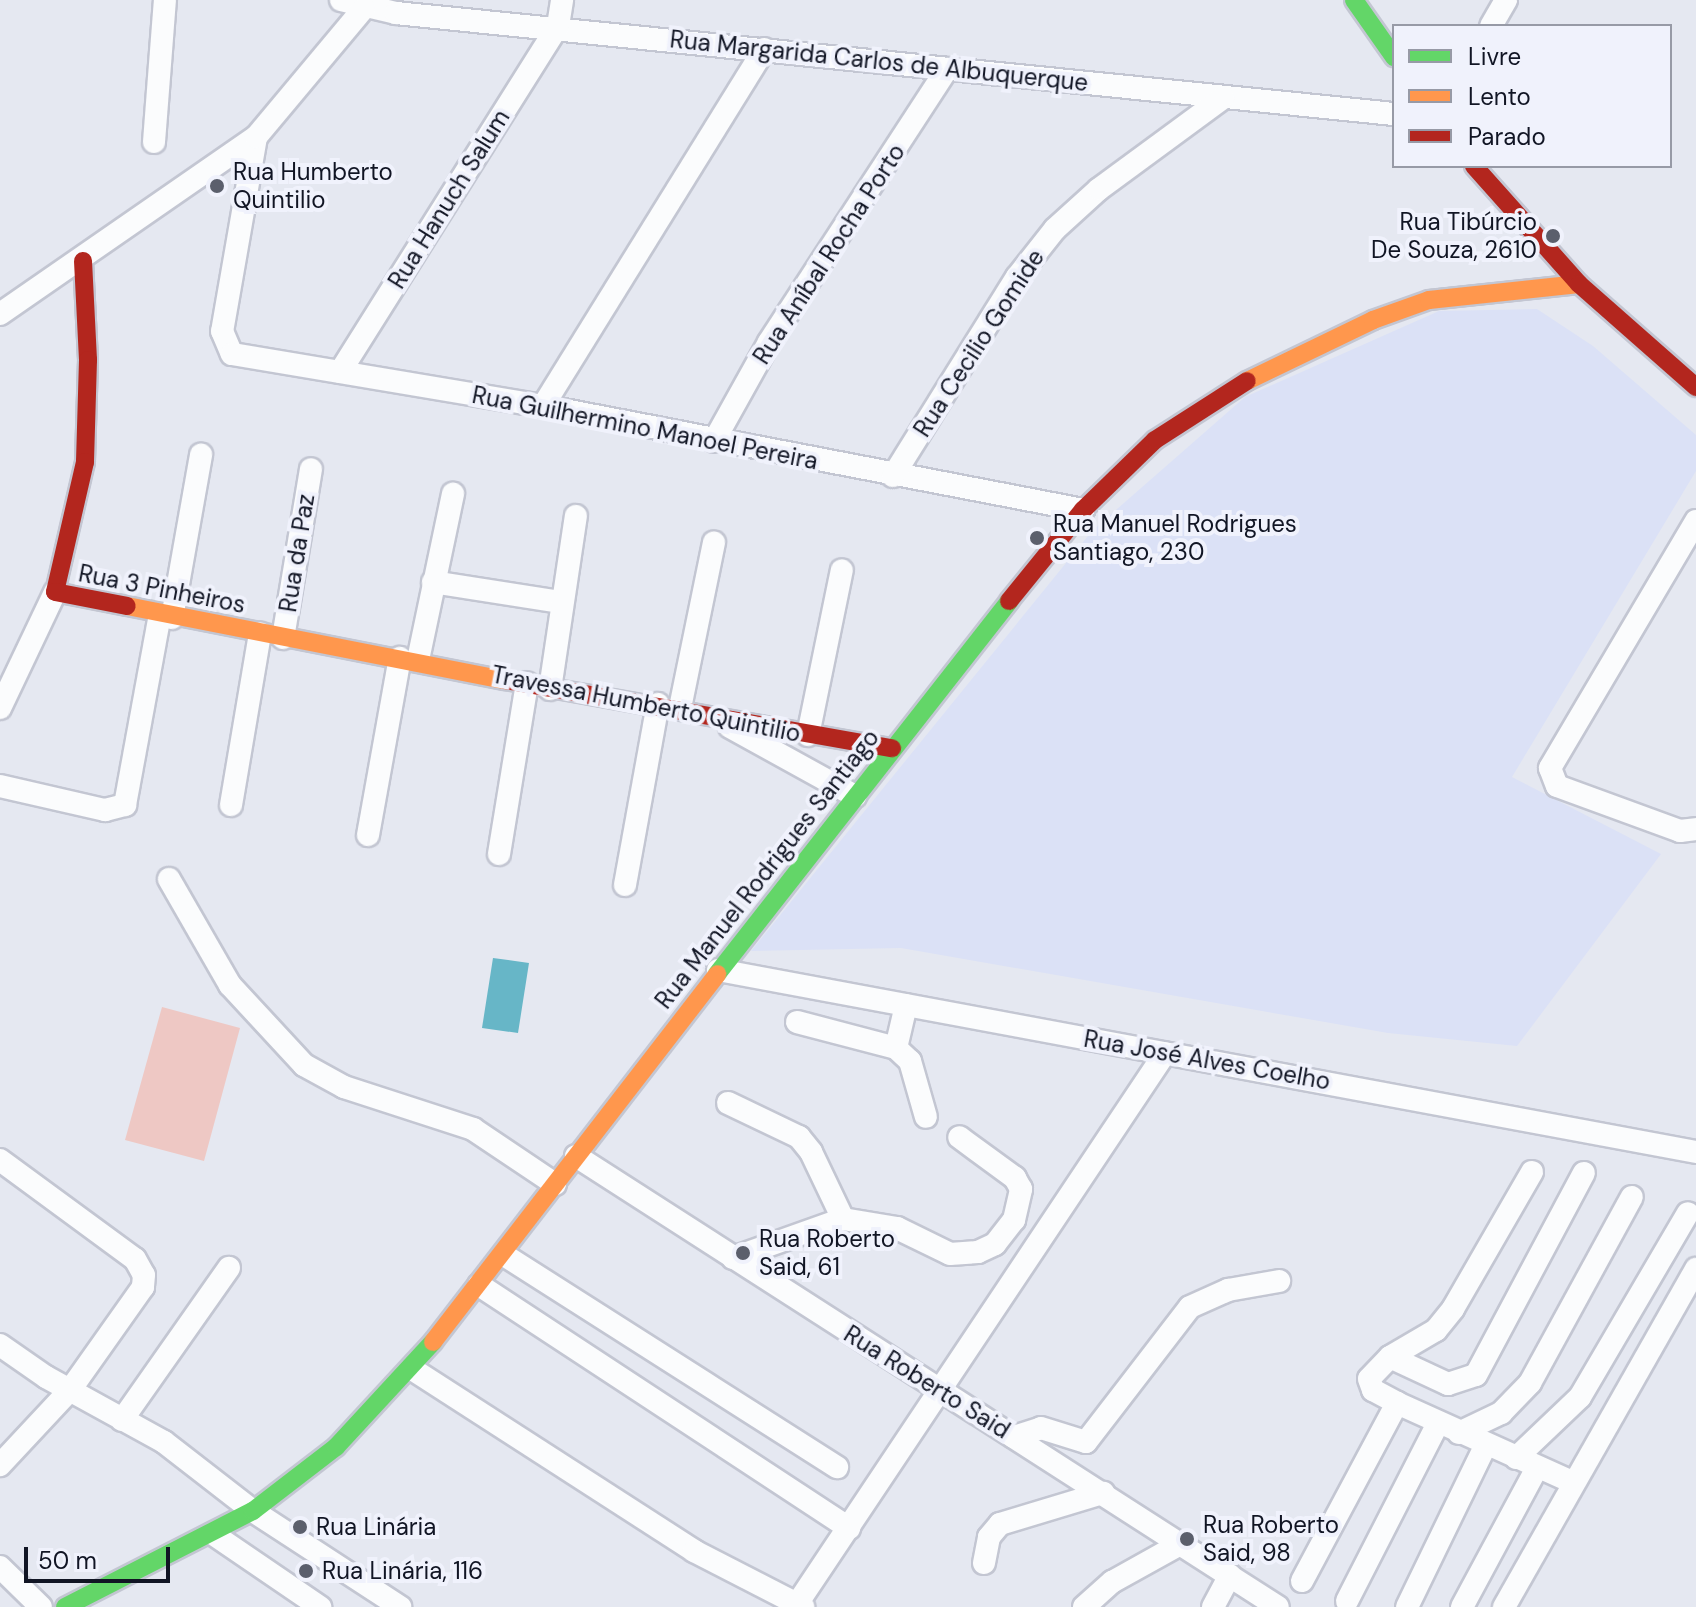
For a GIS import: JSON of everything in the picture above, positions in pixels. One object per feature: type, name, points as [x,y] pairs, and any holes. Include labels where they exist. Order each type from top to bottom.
[{"type":"main road","points":[[1354,0],[1392,54]]},
{"type":"main road","points":[[1476,168],[1579,284],[1696,387]]},
{"type":"main road","name":"Rua 3 Pinheiros","points":[[83,261],[86,448],[55,592],[166,617],[409,659]]},
{"type":"main road","name":"Rua Manuel Rodrigues Santiago","points":[[83,1605],[253,1511],[336,1447],[412,1369],[504,1255],[718,970],[892,748],[1083,510],[1155,440],[1250,379],[1373,320],[1429,300],[1579,284]]},
{"type":"main road","name":"Travessa Humberto Quintilio","points":[[409,659],[550,689],[669,706],[808,735],[892,748]]},
{"type":"street","points":[[154,142],[165,0]]},
{"type":"street","name":"Rua Margarida Carlos de Albuquerque","points":[[341,0],[364,8],[1392,114]]},
{"type":"street","points":[[558,26],[562,0]]},
{"type":"street","points":[[1492,24],[1506,0]]},
{"type":"street","points":[[0,314],[83,261],[256,137],[364,8]]},
{"type":"street","name":"Rua Hanuch Salum","points":[[340,372],[558,26]]},
{"type":"street","points":[[543,406],[764,49]]},
{"type":"street","name":"Rua Aníbal Rocha Porto","points":[[714,441],[769,342],[947,69]]},
{"type":"street","name":"Rua Cecilio Gomide","points":[[893,476],[1017,277],[1055,229],[1099,189],[1223,98]]},
{"type":"street","name":"Rua Guilhermino Manoel Pereira","points":[[256,137],[222,331],[232,354],[543,406],[893,476],[1083,510]]},
{"type":"street","points":[[0,786],[105,810],[125,805],[201,455]]},
{"type":"street","name":"Rua da Paz","points":[[283,638],[311,469]]},
{"type":"street","points":[[368,835],[409,659],[433,582],[453,494]]},
{"type":"street","points":[[550,689],[576,516]]},
{"type":"street","points":[[1696,521],[1550,768],[1557,786],[1680,831],[1696,829]]},
{"type":"street","points":[[625,885],[714,542]]},
{"type":"street","points":[[808,735],[842,570]]},
{"type":"street","points":[[433,582],[561,602]]},
{"type":"street","points":[[0,708],[55,592]]},
{"type":"street","points":[[231,805],[260,633]]},
{"type":"street","points":[[499,854],[527,683]]},
{"type":"street","points":[[705,713],[855,796]]},
{"type":"street","points":[[169,879],[230,985],[304,1065],[344,1087],[473,1129],[555,1184]]},
{"type":"street","name":"Rua José Alves Coelho","points":[[718,970],[1696,1152]]},
{"type":"street","points":[[896,1048],[906,1005]]},
{"type":"street","points":[[797,1022],[896,1048],[910,1061],[926,1117]]},
{"type":"street","points":[[412,1369],[694,1551],[799,1606],[1165,1053]]},
{"type":"street","points":[[728,1103],[799,1137],[811,1152],[843,1219]]},
{"type":"street","points":[[733,1258],[843,1219],[897,1228],[950,1254],[978,1252],[995,1244],[1014,1220],[1021,1189],[1015,1178],[959,1137]]},
{"type":"street","name":"Rua Roberto Said","points":[[576,1156],[1278,1607]]},
{"type":"street","points":[[0,1160],[135,1259],[143,1287],[70,1390],[0,1465]]},
{"type":"street","points":[[1532,1172],[1453,1309],[1436,1330],[1390,1357],[1369,1379],[1373,1390],[1397,1403],[1574,1483]]},
{"type":"street","points":[[1390,1357],[1448,1384],[1476,1375],[1584,1173]]},
{"type":"street","points":[[1459,1433],[1501,1413],[1530,1383],[1632,1197]]},
{"type":"street","points":[[1516,1458],[1580,1397],[1688,1213]]},
{"type":"street","points":[[504,1255],[837,1467]]},
{"type":"street","points":[[122,1420],[229,1268]]},
{"type":"street","points":[[1504,1607],[1696,1269]]},
{"type":"street","points":[[1014,1437],[1041,1428],[1086,1442],[1190,1307],[1228,1290],[1279,1281]]},
{"type":"street","points":[[479,1285],[849,1528]]},
{"type":"street","points":[[0,1345],[200,1466],[253,1511],[400,1607]]},
{"type":"street","points":[[1302,1581],[1397,1403]]},
{"type":"street","points":[[1347,1601],[1438,1423]]},
{"type":"street","points":[[1407,1607],[1486,1444]]},
{"type":"street","points":[[1462,1607],[1537,1468]]},
{"type":"street","points":[[984,1563],[989,1537],[1000,1524],[1103,1493]]},
{"type":"street","points":[[213,1534],[320,1607]]},
{"type":"street","points":[[1084,1607],[1112,1582],[1182,1543]]},
{"type":"street","points":[[0,1567],[41,1607]]},
{"type":"street","points":[[1213,1607],[1230,1575]]},
{"type":"shaded area","points":[[1537,309],[1593,346],[1696,435],[1696,471],[1512,777],[1661,854],[1517,1046],[1388,1033],[901,948],[751,951],[1092,531],[1245,397],[1439,311]]},
{"type":"shaded area","points":[[162,1007],[240,1028],[204,1161],[125,1140]]},
{"type":"water","points":[[493,958],[529,963],[518,1033],[482,1028]]},
{"type":"traffic: fast","points":[[1354,0],[1392,54]]},
{"type":"traffic: fast","points":[[717,974],[1009,601]]},
{"type":"traffic: fast","points":[[65,1607],[253,1511],[336,1447],[433,1342]]},
{"type":"traffic: slow","points":[[1247,381],[1373,320],[1429,300],[1579,284]]},
{"type":"traffic: slow","points":[[127,606],[505,680]]},
{"type":"traffic: slow","points":[[433,1342],[717,974]]},
{"type":"traffic: jam","points":[[1476,168],[1579,284],[1696,387]]},
{"type":"traffic: jam","points":[[83,261],[88,360],[85,462],[55,592],[127,606]]},
{"type":"traffic: jam","points":[[1009,601],[1083,510],[1155,440],[1247,381]]},
{"type":"traffic: jam","points":[[505,680],[892,748]]},
{"type":"place","name":"Rua Humberto Quintilio","points":[[217,186]]},
{"type":"place","name":"Rua Tibúrcio De Souza, 2610","points":[[1553,236]]},
{"type":"place","name":"Rua Manuel Rodrigues Santiago, 230","points":[[1037,538]]},
{"type":"place","name":"Rua Roberto Said, 61","points":[[743,1253]]},
{"type":"place","name":"Rua Linária","points":[[300,1527]]},
{"type":"place","name":"Rua Roberto Said, 98","points":[[1187,1539]]},
{"type":"place","name":"Rua Linária, 116","points":[[306,1571]]}]
